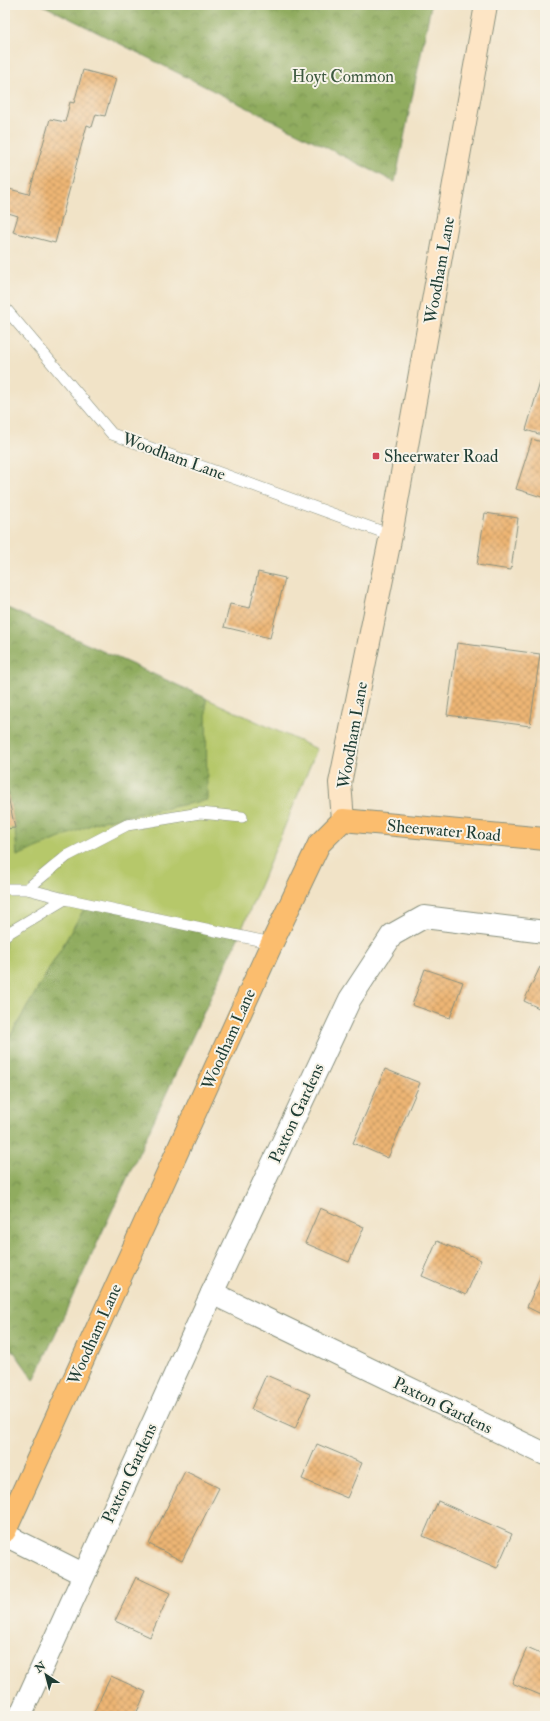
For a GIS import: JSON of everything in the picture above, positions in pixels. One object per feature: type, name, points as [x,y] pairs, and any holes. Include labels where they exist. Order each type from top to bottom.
[{"type":"main road","name":"Woodham Lane","points":[[5,1531],[272,943],[319,844],[343,820],[340,783],[391,535],[486,5]]},
{"type":"main road","name":"Sheerwater Road","points":[[343,820],[545,839]]},
{"type":"street","name":"Paxton Gardens","points":[[20,1716],[83,1574],[212,1293],[350,999],[392,935],[424,917],[545,932]]},
{"type":"street","name":"Paxton Gardens","points":[[212,1293],[545,1454]]},
{"type":"street","points":[[5,1534],[83,1574]]},
{"type":"lane","name":"Woodham Lane","points":[[5,308],[112,434],[391,535]]},
{"type":"lane","points":[[27,889],[67,856],[126,825],[200,813],[242,817]]},
{"type":"lane","points":[[5,890],[27,889],[65,899],[272,943]]},
{"type":"lane","points":[[5,935],[65,899]]},
{"type":"green space","name":"Hoyt Common","points":[[43,5],[431,5],[395,182]]},
{"type":"green space","points":[[5,607],[317,749],[239,936],[87,904],[5,1045]]},
{"type":"green space","points":[[5,607],[206,698],[207,800],[98,822],[17,856],[15,828],[5,780]]},
{"type":"green space","points":[[87,904],[239,936],[34,1380],[5,1339],[5,1045]]},
{"type":"building","points":[[83,70],[116,79],[105,116],[96,114],[92,127],[87,125],[55,243],[13,232],[18,216],[5,212],[5,188],[29,194],[50,119],[65,122],[70,102],[74,103]]},
{"type":"building","points":[[541,379],[545,381],[545,436],[526,430]]},
{"type":"building","points":[[532,439],[545,443],[545,498],[516,489]]},
{"type":"building","points":[[485,513],[518,518],[511,570],[477,565]]},
{"type":"building","points":[[258,572],[285,578],[270,638],[224,627],[230,604],[250,608]]},
{"type":"building","points":[[457,643],[540,654],[530,726],[447,715]]},
{"type":"building","points":[[5,783],[15,828],[5,829]]},
{"type":"building","points":[[540,967],[545,969],[545,1011],[524,1001]]},
{"type":"building","points":[[425,969],[463,982],[450,1018],[412,1005]]},
{"type":"building","points":[[385,1069],[420,1083],[388,1158],[353,1143]]},
{"type":"building","points":[[320,1208],[364,1227],[349,1262],[305,1243]]},
{"type":"building","points":[[437,1241],[481,1260],[466,1295],[422,1276]]},
{"type":"building","points":[[542,1273],[545,1274],[545,1316],[527,1307]]},
{"type":"building","points":[[266,1375],[310,1394],[295,1429],[251,1409]]},
{"type":"building","points":[[317,1444],[362,1463],[347,1498],[302,1479]]},
{"type":"building","points":[[185,1471],[219,1488],[182,1561],[149,1544]]},
{"type":"building","points":[[438,1501],[512,1534],[497,1568],[423,1536]]},
{"type":"building","points":[[136,1577],[170,1593],[150,1637],[115,1621]]},
{"type":"building","points":[[527,1648],[545,1656],[545,1697],[512,1683]]},
{"type":"building","points":[[111,1676],[146,1692],[135,1716],[92,1716]]},
{"type":"place","name":"Sheerwater Road","points":[[376,456]]}]
